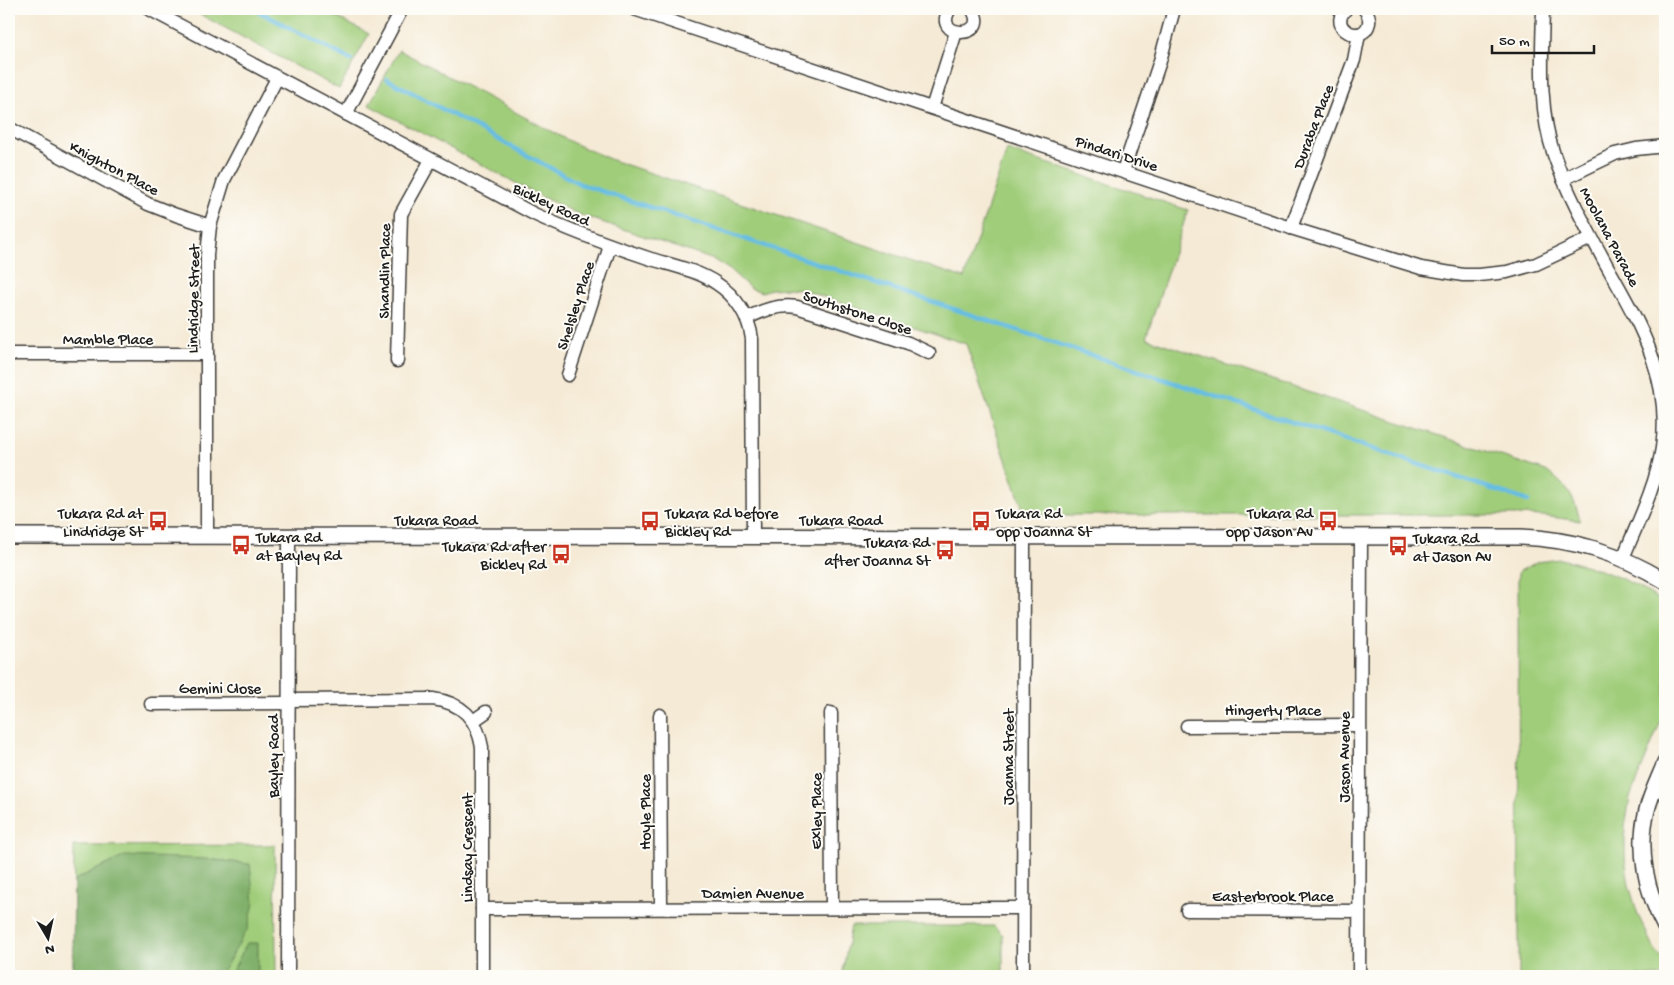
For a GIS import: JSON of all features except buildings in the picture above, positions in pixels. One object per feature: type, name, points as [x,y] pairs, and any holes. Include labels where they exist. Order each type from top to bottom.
[{"type":"street","name":"Bickley Road","points":[[148,9],[534,214],[610,246],[706,277],[725,289],[734,298],[747,318],[753,349],[754,536]]},
{"type":"street","points":[[346,114],[402,9]]},
{"type":"street","name":"Pindari Drive","points":[[634,9],[1291,228],[1421,268],[1463,275],[1493,274],[1521,269],[1548,259],[1591,238]]},
{"type":"street","points":[[950,9],[947,22],[956,32],[965,32],[973,27],[976,18],[972,9]]},
{"type":"street","points":[[1124,171],[1160,61],[1174,9]]},
{"type":"street","points":[[1346,9],[1340,18],[1342,28],[1350,34],[1359,34]]},
{"type":"street","name":"Duraba Place","points":[[1291,228],[1354,60],[1359,34],[1369,24],[1368,15],[1364,9]]},
{"type":"street","name":"Moolana Parade","points":[[1543,9],[1544,104],[1549,137],[1563,179],[1591,238],[1660,357],[1664,423],[1661,450],[1651,489],[1623,558]]},
{"type":"street","points":[[932,108],[956,32]]},
{"type":"street","name":"Lindridge Street","points":[[207,536],[207,255],[210,226],[224,180],[277,78]]},
{"type":"street","name":"Knighton Place","points":[[9,128],[142,201],[210,226]]},
{"type":"street","points":[[1563,179],[1615,154],[1636,149],[1665,146]]},
{"type":"street","name":"Shandlin Place","points":[[397,361],[401,214],[431,160]]},
{"type":"street","name":"Shelsley Place","points":[[568,375],[610,246]]},
{"type":"street","name":"Southstone Close","points":[[747,318],[772,308],[788,305],[797,306],[908,343],[929,353]]},
{"type":"street","name":"Mamble Place","points":[[9,354],[207,354]]},
{"type":"street","name":"Tukara Road","points":[[9,536],[1537,538],[1580,544],[1623,558],[1665,581]]},
{"type":"street","name":"Bayley Road","points":[[288,976],[289,536]]},
{"type":"street","name":"Joanna Street","points":[[1024,537],[1024,976]]},
{"type":"street","name":"Jason Avenue","points":[[1359,976],[1360,538]]},
{"type":"street","points":[[289,701],[432,699],[451,703],[466,713],[473,721],[486,712]]},
{"type":"street","name":"Gemini Close","points":[[151,704],[289,701]]},
{"type":"street","name":"Exley Place","points":[[831,713],[832,908]]},
{"type":"street","name":"Hoyle Place","points":[[660,715],[661,908]]},
{"type":"street","name":"Lindsay Crescent","points":[[473,721],[479,733],[482,747],[482,976]]},
{"type":"street","name":"Hingerty Place","points":[[1187,726],[1359,725]]},
{"type":"street","points":[[1665,762],[1650,800],[1643,841],[1648,886],[1665,927]]},
{"type":"street","name":"Damien Avenue","points":[[482,909],[1023,908]]},
{"type":"street","name":"Easterbrook Place","points":[[1187,910],[1359,911]]},
{"type":"green space","points":[[190,9],[321,9],[369,34],[339,89]]},
{"type":"green space","points":[[399,50],[573,143],[612,160],[964,278],[1007,150],[1188,210],[1146,338],[1546,471],[1569,492],[1580,521],[1518,515],[1025,515],[966,344],[800,289],[771,289],[762,292],[750,288],[730,270],[714,260],[578,214],[542,197],[369,105]]},
{"type":"green space","points":[[1560,559],[1588,566],[1615,576],[1641,588],[1665,604],[1665,711],[1630,797],[1625,827],[1625,858],[1629,885],[1638,915],[1654,948],[1665,963],[1665,976],[1519,976],[1518,572],[1537,562]]},
{"type":"green space","points":[[275,845],[276,976],[73,976],[74,846]]},
{"type":"green space","points":[[125,856],[207,859],[250,864],[254,903],[248,928],[220,976],[73,976],[74,880]]},
{"type":"green space","points":[[851,926],[994,926],[1003,935],[1003,976],[842,976]]},
{"type":"green space","points":[[247,943],[258,943],[258,976],[230,976]]},
{"type":"waterway","points":[[254,9],[351,60]]},
{"type":"waterway","points":[[387,79],[580,184],[1528,501]]},
{"type":"place","name":"Tukara Rd at Lindridge St","points":[[158,521]]},
{"type":"place","name":"Tukara Rd before Bickley Rd","points":[[650,521]]},
{"type":"place","name":"Tukara Rd opp Joanna St","points":[[981,521]]},
{"type":"place","name":"Tukara Rd opp Jason Av","points":[[1328,521]]},
{"type":"place","name":"Tukara Rd at Bayley Rd","points":[[241,545]]},
{"type":"place","name":"Tukara Rd at Jason Av","points":[[1398,546]]},
{"type":"place","name":"Tukara Rd after Joanna St","points":[[945,550]]},
{"type":"place","name":"Tukara Rd after Bickley Rd","points":[[561,554]]}]
